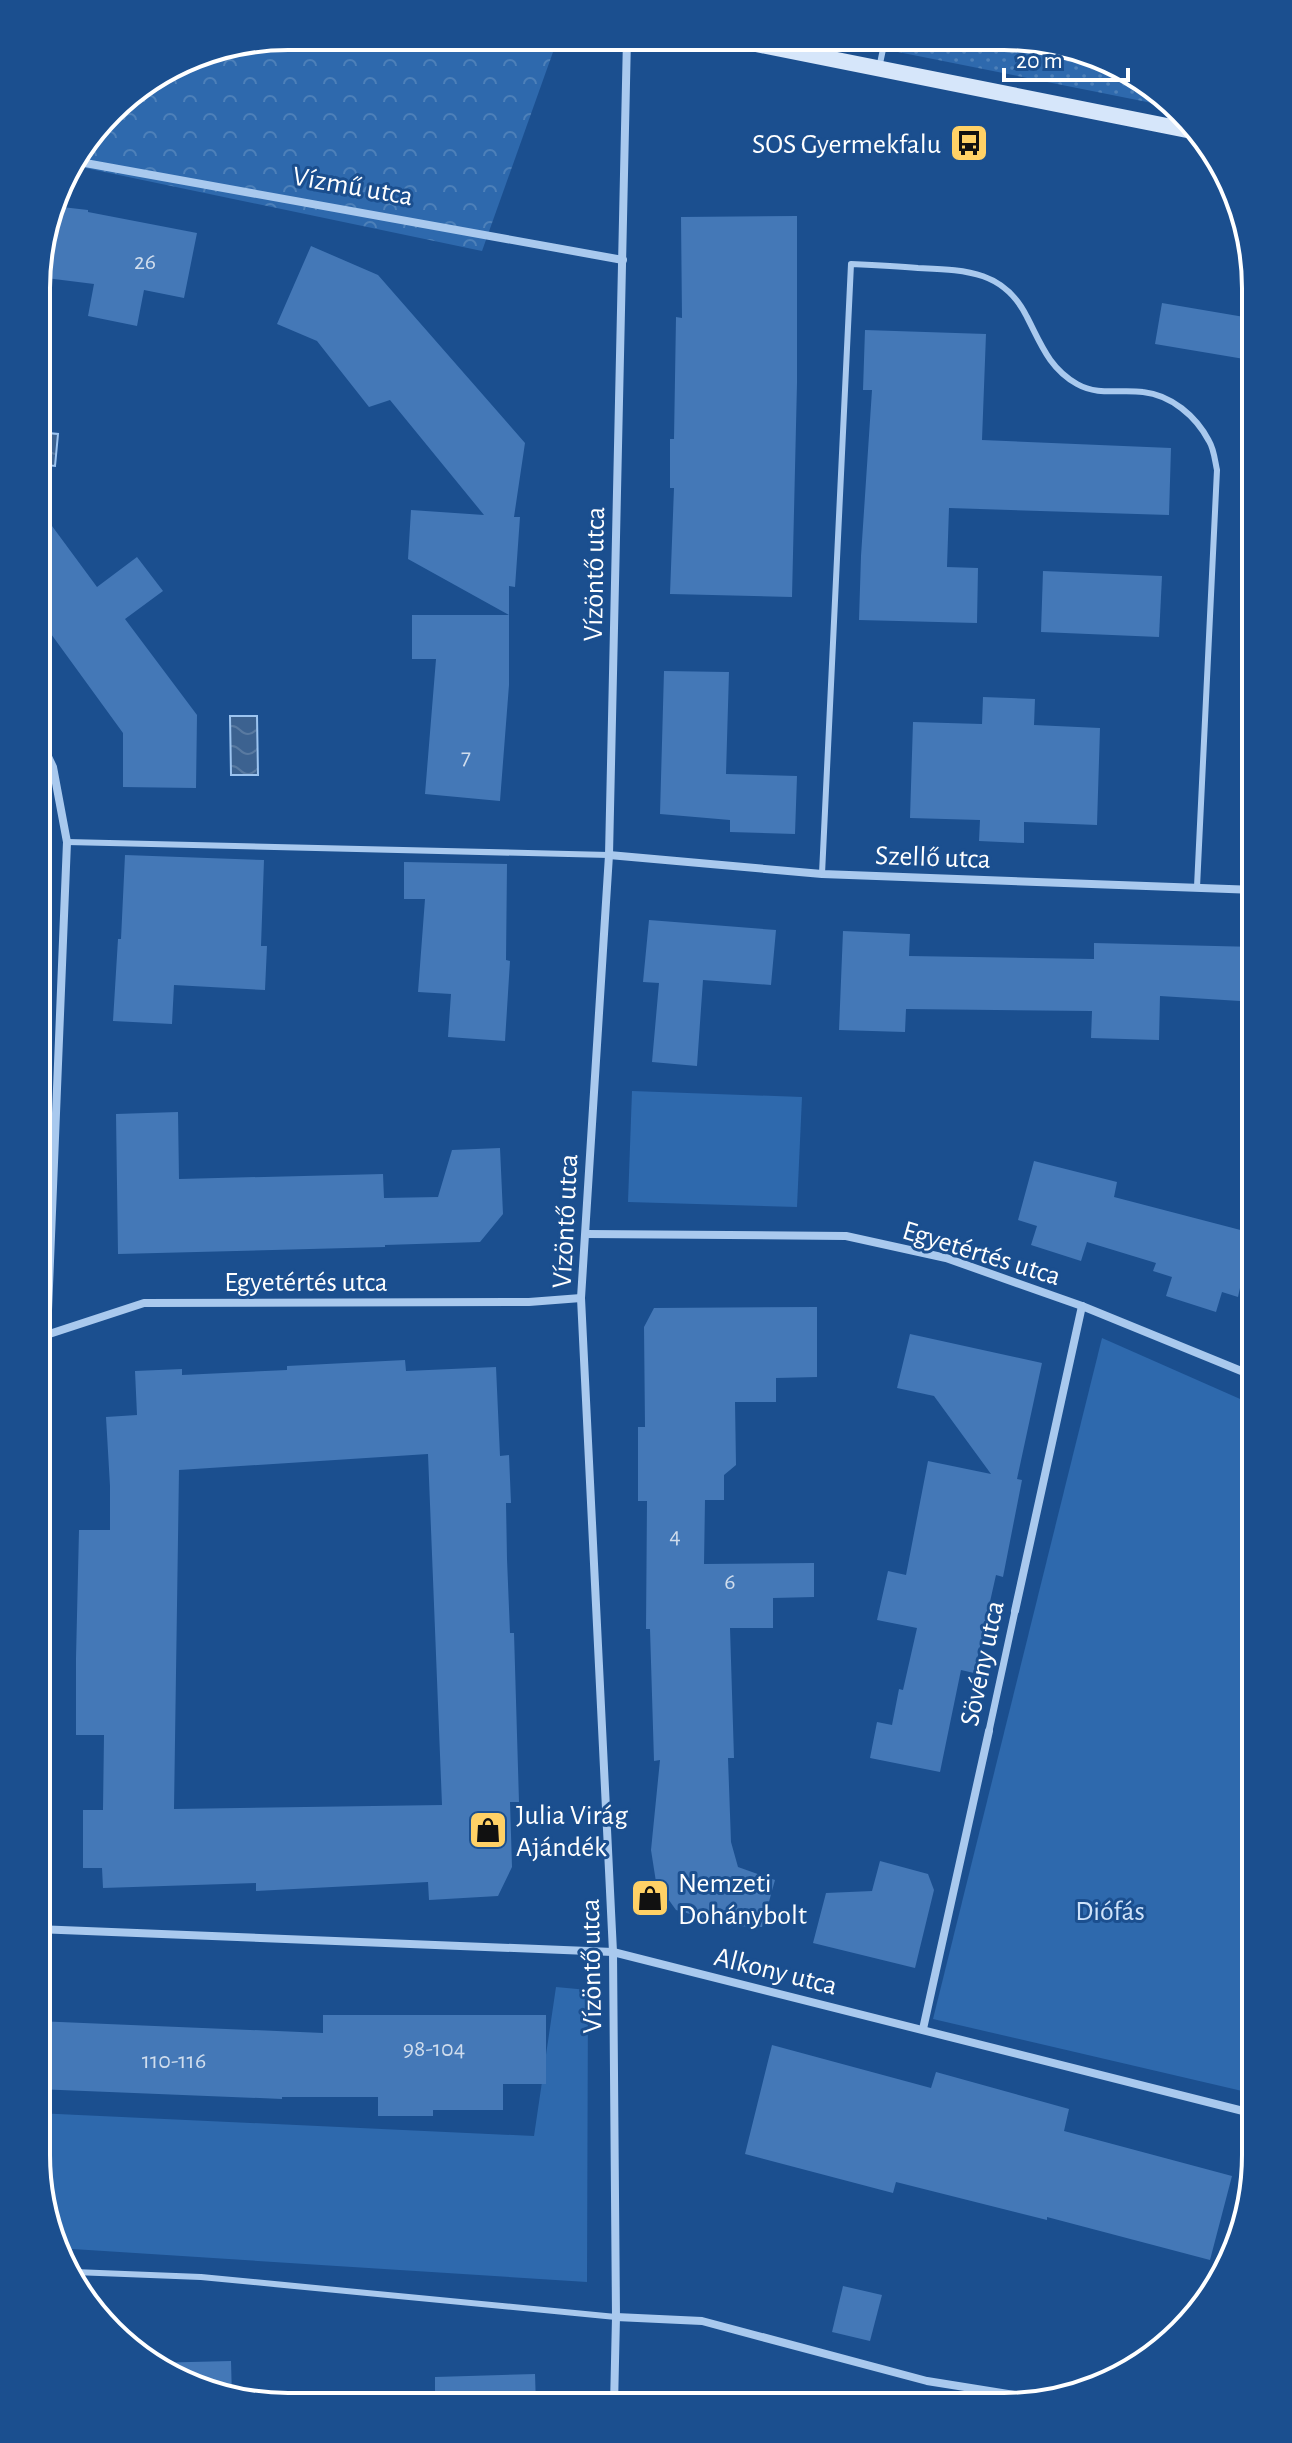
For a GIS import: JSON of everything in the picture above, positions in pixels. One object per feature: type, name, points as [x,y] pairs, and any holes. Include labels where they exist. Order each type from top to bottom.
[{"type":"main road","points":[[789,50],[1181,129]]},
{"type":"street","name":"Vízöntő utca","points":[[614,2393],[613,1952],[581,1298],[609,855],[627,51]]},
{"type":"street","name":"Vízmű utca","points":[[86,163],[623,260]]},
{"type":"street","points":[[50,761],[67,842],[50,1261]]},
{"type":"street","name":"Szellő utca","points":[[609,855],[822,874],[1242,889]]},
{"type":"street","name":"Egyetértés utca","points":[[586,1234],[846,1236],[946,1258],[1082,1306],[1241,1371]]},
{"type":"street","name":"Egyetértés utca","points":[[50,1334],[144,1303],[529,1302],[581,1298]]},
{"type":"street","name":"Sövény utca","points":[[923,2029],[1082,1306]]},
{"type":"street","name":"Alkony utca","points":[[50,1930],[613,1952],[1241,2110]]},
{"type":"street","points":[[616,2317],[702,2321],[927,2381],[1002,2393]]},
{"type":"lane","points":[[879,68],[883,50]]},
{"type":"lane","points":[[822,874],[851,264],[963,270],[985,276],[1001,284],[1017,298],[1041,349],[1053,365],[1073,382],[1088,390],[1143,392],[1162,397],[1180,406],[1197,421],[1211,443],[1217,470],[1197,887]]},
{"type":"lane","points":[[67,842],[609,855]]},
{"type":"lane","points":[[82,2272],[201,2277],[616,2317]]},
{"type":"green space","points":[[889,50],[1004,50],[1050,55],[1109,75],[1153,103]]},
{"type":"green space","points":[[273,51],[553,51],[482,251],[83,167],[109,131],[156,90],[197,68],[227,58]]},
{"type":"green space","points":[[632,1091],[802,1097],[797,1207],[628,1202]]},
{"type":"green space","name":"Diófás","points":[[1102,1338],[1241,1400],[1241,2091],[933,2019]]},
{"type":"green space","points":[[556,1987],[588,1990],[587,2282],[70,2249],[58,2216],[52,2186],[50,2114],[534,2136]]},
{"type":"water","points":[[50,433],[58,434],[55,466],[50,465]]},
{"type":"water","points":[[230,716],[257,716],[258,775],[231,775]]},
{"type":"building","points":[[65,207],[197,233],[184,298],[144,290],[137,326],[88,316],[94,284],[51,279],[52,257]]},
{"type":"building","points":[[797,216],[792,597],[670,594],[674,488],[670,488],[670,439],[674,439],[676,317],[682,318],[681,217]]},
{"type":"building","points":[[311,246],[378,275],[525,443],[514,517],[520,517],[515,587],[509,586],[509,615],[408,559],[411,510],[484,515],[390,400],[369,407],[317,341],[277,324]]},
{"type":"building","points":[[1162,303],[1242,317],[1242,359],[1155,344]]},
{"type":"building","points":[[865,330],[986,334],[982,440],[1171,448],[1169,515],[949,508],[947,567],[978,568],[977,623],[859,620],[872,390],[863,390]]},
{"type":"building","points":[[50,523],[97,587],[137,557],[163,591],[125,619],[197,715],[196,788],[123,787],[123,733],[50,633]]},
{"type":"building","points":[[1043,571],[1162,576],[1159,637],[1041,632]]},
{"type":"building","points":[[412,615],[509,615],[509,685],[500,801],[425,794],[436,659],[412,659]]},
{"type":"building","points":[[664,671],[729,672],[726,774],[797,776],[795,834],[730,832],[730,820],[660,814]]},
{"type":"building","points":[[983,697],[1035,699],[1034,725],[1100,728],[1097,825],[1024,822],[1024,843],[979,841],[980,820],[910,818],[913,722],[982,724]]},
{"type":"building","points":[[125,855],[264,860],[261,946],[267,946],[265,990],[174,985],[172,1024],[113,1021]]},
{"type":"building","points":[[404,862],[507,864],[506,960],[510,961],[505,1041],[448,1037],[451,994],[418,992],[425,899],[404,899]]},
{"type":"building","points":[[649,920],[776,930],[771,985],[703,980],[697,1066],[652,1062],[659,983],[643,982]]},
{"type":"building","points":[[843,931],[910,934],[909,956],[1094,959],[1094,943],[1242,947],[1242,1001],[1160,996],[1159,1040],[1091,1038],[1092,1011],[906,1009],[905,1032],[839,1030]]},
{"type":"building","points":[[178,1112],[179,1179],[383,1174],[384,1198],[438,1197],[452,1150],[500,1148],[503,1214],[480,1242],[118,1254],[116,1114]]},
{"type":"building","points":[[1034,1161],[1117,1182],[1114,1197],[1241,1230],[1241,1281],[1238,1297],[1222,1292],[1216,1312],[1166,1296],[1172,1277],[1153,1271],[1156,1263],[1087,1242],[1081,1261],[1031,1245],[1037,1226],[1018,1220]]},
{"type":"building","points":[[817,1307],[817,1377],[776,1378],[776,1402],[735,1402],[736,1465],[724,1475],[724,1500],[705,1500],[704,1564],[814,1563],[814,1597],[773,1598],[773,1628],[730,1628],[734,1758],[728,1758],[731,1842],[738,1867],[775,1880],[762,1927],[732,1926],[676,1910],[656,1882],[651,1850],[660,1760],[654,1761],[650,1629],[646,1629],[647,1501],[638,1501],[638,1427],[645,1427],[644,1327],[654,1308]]},
{"type":"building","points":[[910,1334],[1042,1363],[1017,1479],[1022,1480],[1003,1577],[996,1575],[974,1673],[961,1670],[940,1772],[870,1758],[877,1722],[892,1725],[917,1628],[877,1620],[888,1571],[906,1575],[928,1461],[991,1474],[934,1396],[897,1388]]},
{"type":"building","points":[[405,1360],[406,1371],[496,1367],[500,1456],[509,1455],[511,1503],[506,1503],[507,1559],[510,1633],[514,1633],[519,1802],[510,1802],[512,1867],[498,1896],[429,1900],[428,1882],[256,1891],[256,1883],[103,1888],[102,1868],[83,1868],[83,1810],[103,1810],[104,1735],[76,1735],[79,1530],[110,1530],[106,1417],[137,1415],[135,1371],[182,1369],[182,1375],[287,1370],[287,1366]],"holes":[[[428,1454],[442,1805],[174,1809],[179,1470]]]},
{"type":"building","points":[[880,1861],[928,1874],[934,1890],[915,1968],[813,1943],[826,1893],[872,1891]]},
{"type":"building","points":[[323,2015],[546,2015],[546,2084],[503,2084],[503,2110],[433,2110],[433,2116],[378,2116],[378,2097],[282,2099],[50,2090],[50,2022],[323,2033]]},
{"type":"building","points":[[772,2045],[931,2088],[936,2072],[1069,2109],[1064,2131],[1232,2176],[1210,2260],[1047,2217],[1047,2220],[896,2182],[893,2193],[745,2154]]},
{"type":"building","points":[[843,2286],[882,2295],[870,2341],[832,2332]]},
{"type":"building","points":[[231,2361],[232,2386],[197,2375],[173,2362]]},
{"type":"building","points":[[535,2374],[536,2393],[435,2393],[435,2377]]},
{"type":"place","name":"SOS Gyermekfalu","points":[[969,143]]},
{"type":"place","name":"Julia Virág Ajándék","points":[[488,1830]]},
{"type":"place","name":"Nemzeti Dohánybolt","points":[[650,1898]]}]
